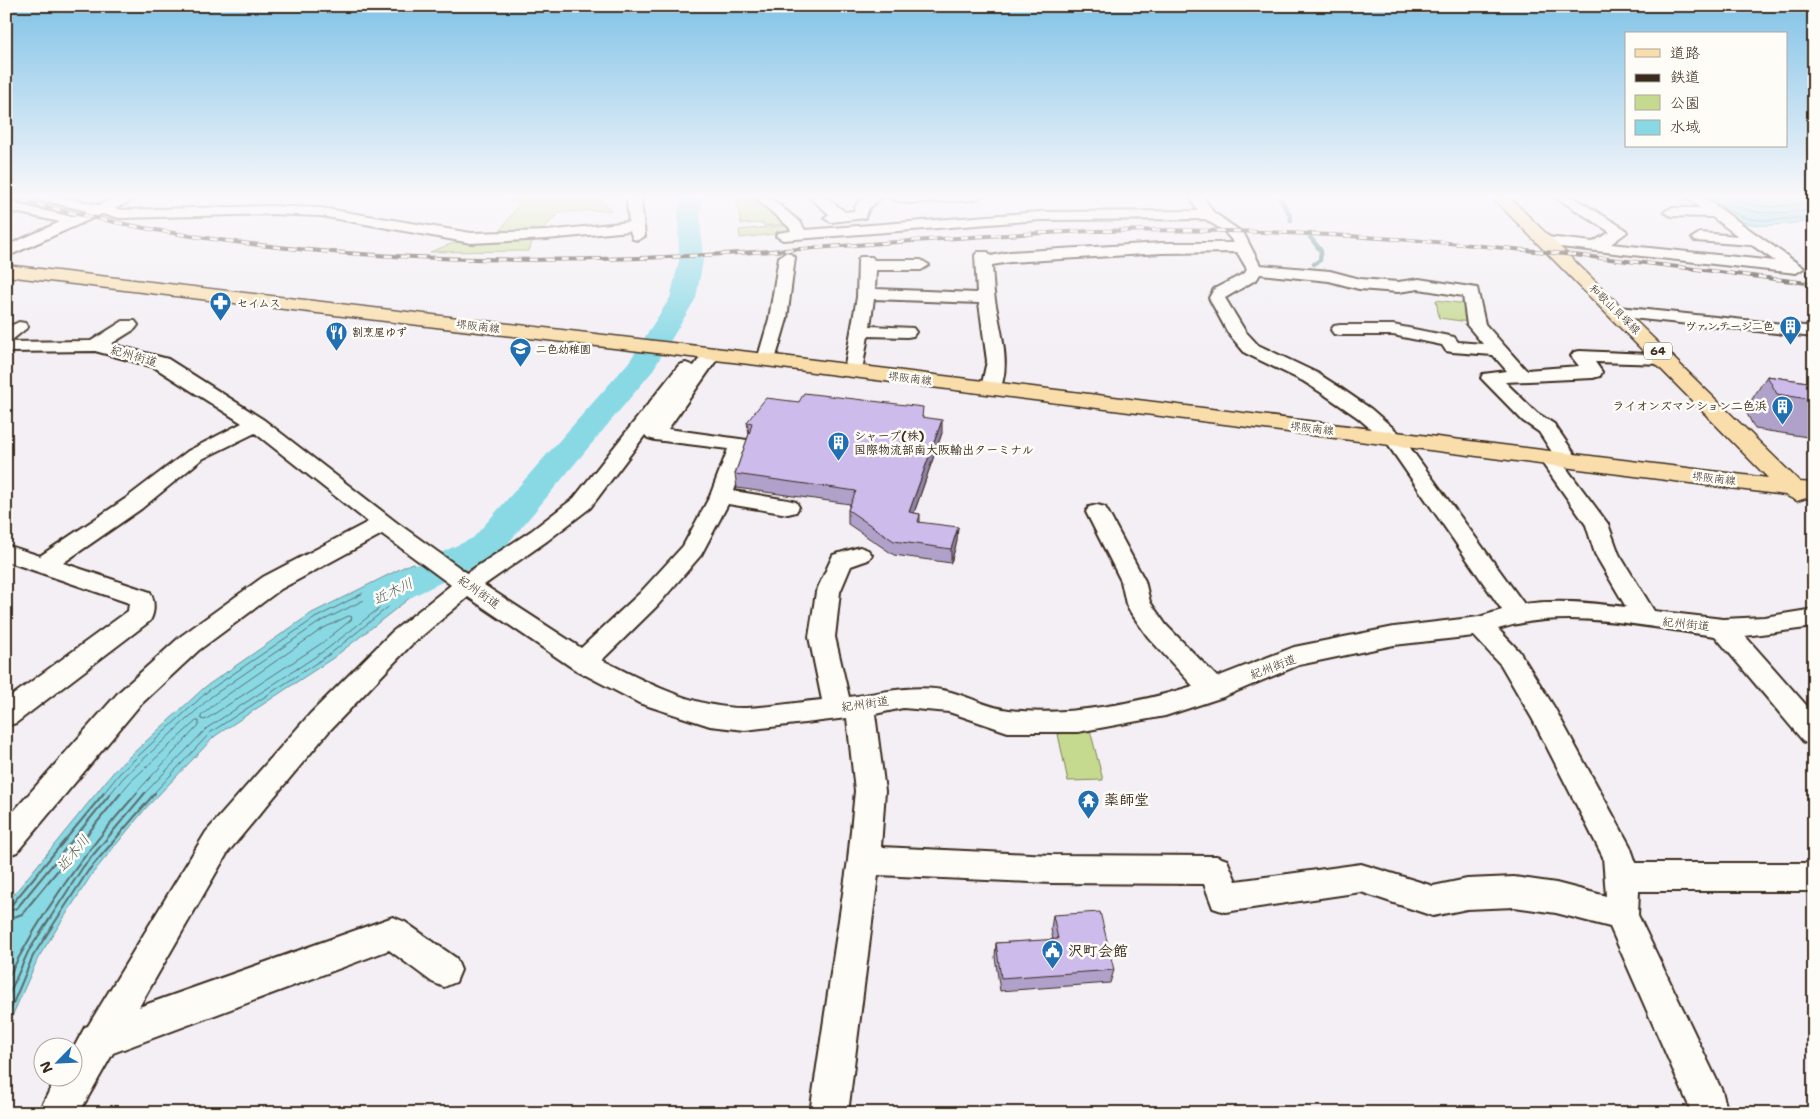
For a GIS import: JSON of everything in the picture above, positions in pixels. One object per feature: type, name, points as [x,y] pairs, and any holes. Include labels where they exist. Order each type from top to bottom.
[{"type":"main road","name":"和歌山貝塚線","points":[[1553,248],[1665,359],[1803,489],[1814,510]]},
{"type":"main road","name":"堺阪南線","points":[[6,270],[612,342],[697,359],[766,360],[1803,489]]},
{"type":"street","points":[[991,388],[996,361],[986,298],[984,258],[1149,248]]},
{"type":"street","points":[[1243,248],[1256,269]]},
{"type":"street","points":[[1617,248],[1796,268],[1767,248]]},
{"type":"street","points":[[766,360],[778,319],[787,257]]},
{"type":"street","points":[[853,371],[865,294],[867,262],[921,265]]},
{"type":"street","points":[[1256,269],[1330,276],[1358,284],[1398,286],[1419,284],[1471,292],[1476,325],[1522,376]]},
{"type":"street","points":[[1256,269],[1251,276],[1220,293],[1217,298],[1244,342],[1254,351],[1309,377],[1376,421],[1393,438],[1518,614]]},
{"type":"street","points":[[865,294],[986,298]]},
{"type":"street","points":[[1618,312],[1814,332]]},
{"type":"street","points":[[95,346],[129,325]]},
{"type":"street","points":[[1340,330],[1393,330],[1448,341],[1452,347],[1499,350]]},
{"type":"street","points":[[859,331],[907,332]]},
{"type":"street","points":[[6,362],[37,346]]},
{"type":"street","name":"紀州街道","points":[[6,347],[95,346],[117,350],[161,363],[257,424],[386,525],[466,584],[583,662],[648,696],[710,715],[745,719],[849,707],[903,698],[949,702],[1008,721],[1078,721],[1165,705],[1213,690],[1294,658],[1394,636],[1480,626],[1518,614],[1544,610],[1584,611],[1723,628],[1764,626],[1814,618]]},
{"type":"street","points":[[1646,619],[1608,554],[1597,524],[1558,458],[1547,428],[1530,417],[1490,378],[1593,372],[1580,356],[1665,359]]},
{"type":"street","points":[[583,662],[648,600],[693,550],[721,496],[740,444],[655,434],[697,359]]},
{"type":"street","points":[[57,1113],[98,1040],[217,842],[320,722],[400,639],[466,584],[539,536],[582,503],[697,359]]},
{"type":"street","points":[[44,565],[133,504],[195,455],[257,424]]},
{"type":"street","points":[[721,496],[788,508]]},
{"type":"street","points":[[1097,512],[1132,581],[1138,604],[1157,631],[1213,690]]},
{"type":"street","points":[[6,842],[129,699],[190,643],[272,582],[386,525]]},
{"type":"street","points":[[6,553],[140,598],[141,615],[6,715]]},
{"type":"street","points":[[829,1113],[864,860],[870,791],[849,707],[822,637],[828,592],[841,560],[860,555]]},
{"type":"street","points":[[1480,626],[1510,658],[1544,715],[1619,856],[1623,892],[1621,915],[1708,1105],[1709,1113]]},
{"type":"street","points":[[1723,628],[1814,734]]},
{"type":"street","points":[[864,860],[1051,869],[1216,870],[1226,897],[1361,878],[1433,901],[1468,894],[1514,892],[1556,898],[1621,915]]},
{"type":"street","points":[[1621,877],[1814,877]]},
{"type":"street","points":[[98,1040],[392,933],[444,970]]},
{"type":"green space","points":[[440,248],[530,248],[529,251],[430,252]]},
{"type":"green space","points":[[1436,300],[1466,304],[1469,322],[1439,318]]},
{"type":"green space","points":[[1090,730],[1103,780],[1068,781],[1058,734]]},
{"type":"water","points":[[412,563],[434,579],[333,658],[215,736],[146,808],[92,874],[38,958],[13,1014],[6,1043],[6,904],[116,769],[205,687],[312,613]]},
{"type":"building","points":[[1767,376],[1814,383],[1814,400],[1777,394]]},
{"type":"building","name":"シャープ(株) 国際物流部南大阪輸出ターミナル","points":[[804,393],[923,407],[922,417],[942,420],[909,512],[920,514],[918,522],[958,527],[951,549],[894,541],[848,510],[856,491],[735,474],[752,423],[747,422],[766,398],[799,402]]},
{"type":"building","name":"沢町会館","points":[[1100,912],[1114,970],[1001,978],[996,943],[1058,939],[1053,915]]},
{"type":"waterway","name":"近木川","points":[[381,596],[486,546],[641,367],[683,298],[691,261],[690,248]]},
{"type":"waterway","points":[[1314,264],[1320,260],[1321,251],[1319,248]]},
{"type":"railway","points":[[287,248],[402,257],[521,260],[697,256],[808,248]]},
{"type":"railway","points":[[1503,248],[1814,284]]},
{"type":"place","name":"セイムス","points":[[221,322]]},
{"type":"place","name":"ヴァンテージ二色","points":[[1790,345]]},
{"type":"place","name":"割烹屋ゆず","points":[[336,351]]},
{"type":"place","name":"二色幼稚園","points":[[520,368]]},
{"type":"place","name":"ライオンズマンション二色浜","points":[[1783,425]]},
{"type":"place","name":"シャープ(株) 国際物流部南大阪輸出ターミナル","points":[[838,462]]},
{"type":"place","name":"薬師堂","points":[[1088,819]]},
{"type":"place","name":"沢町会館","points":[[1052,970]]}]
